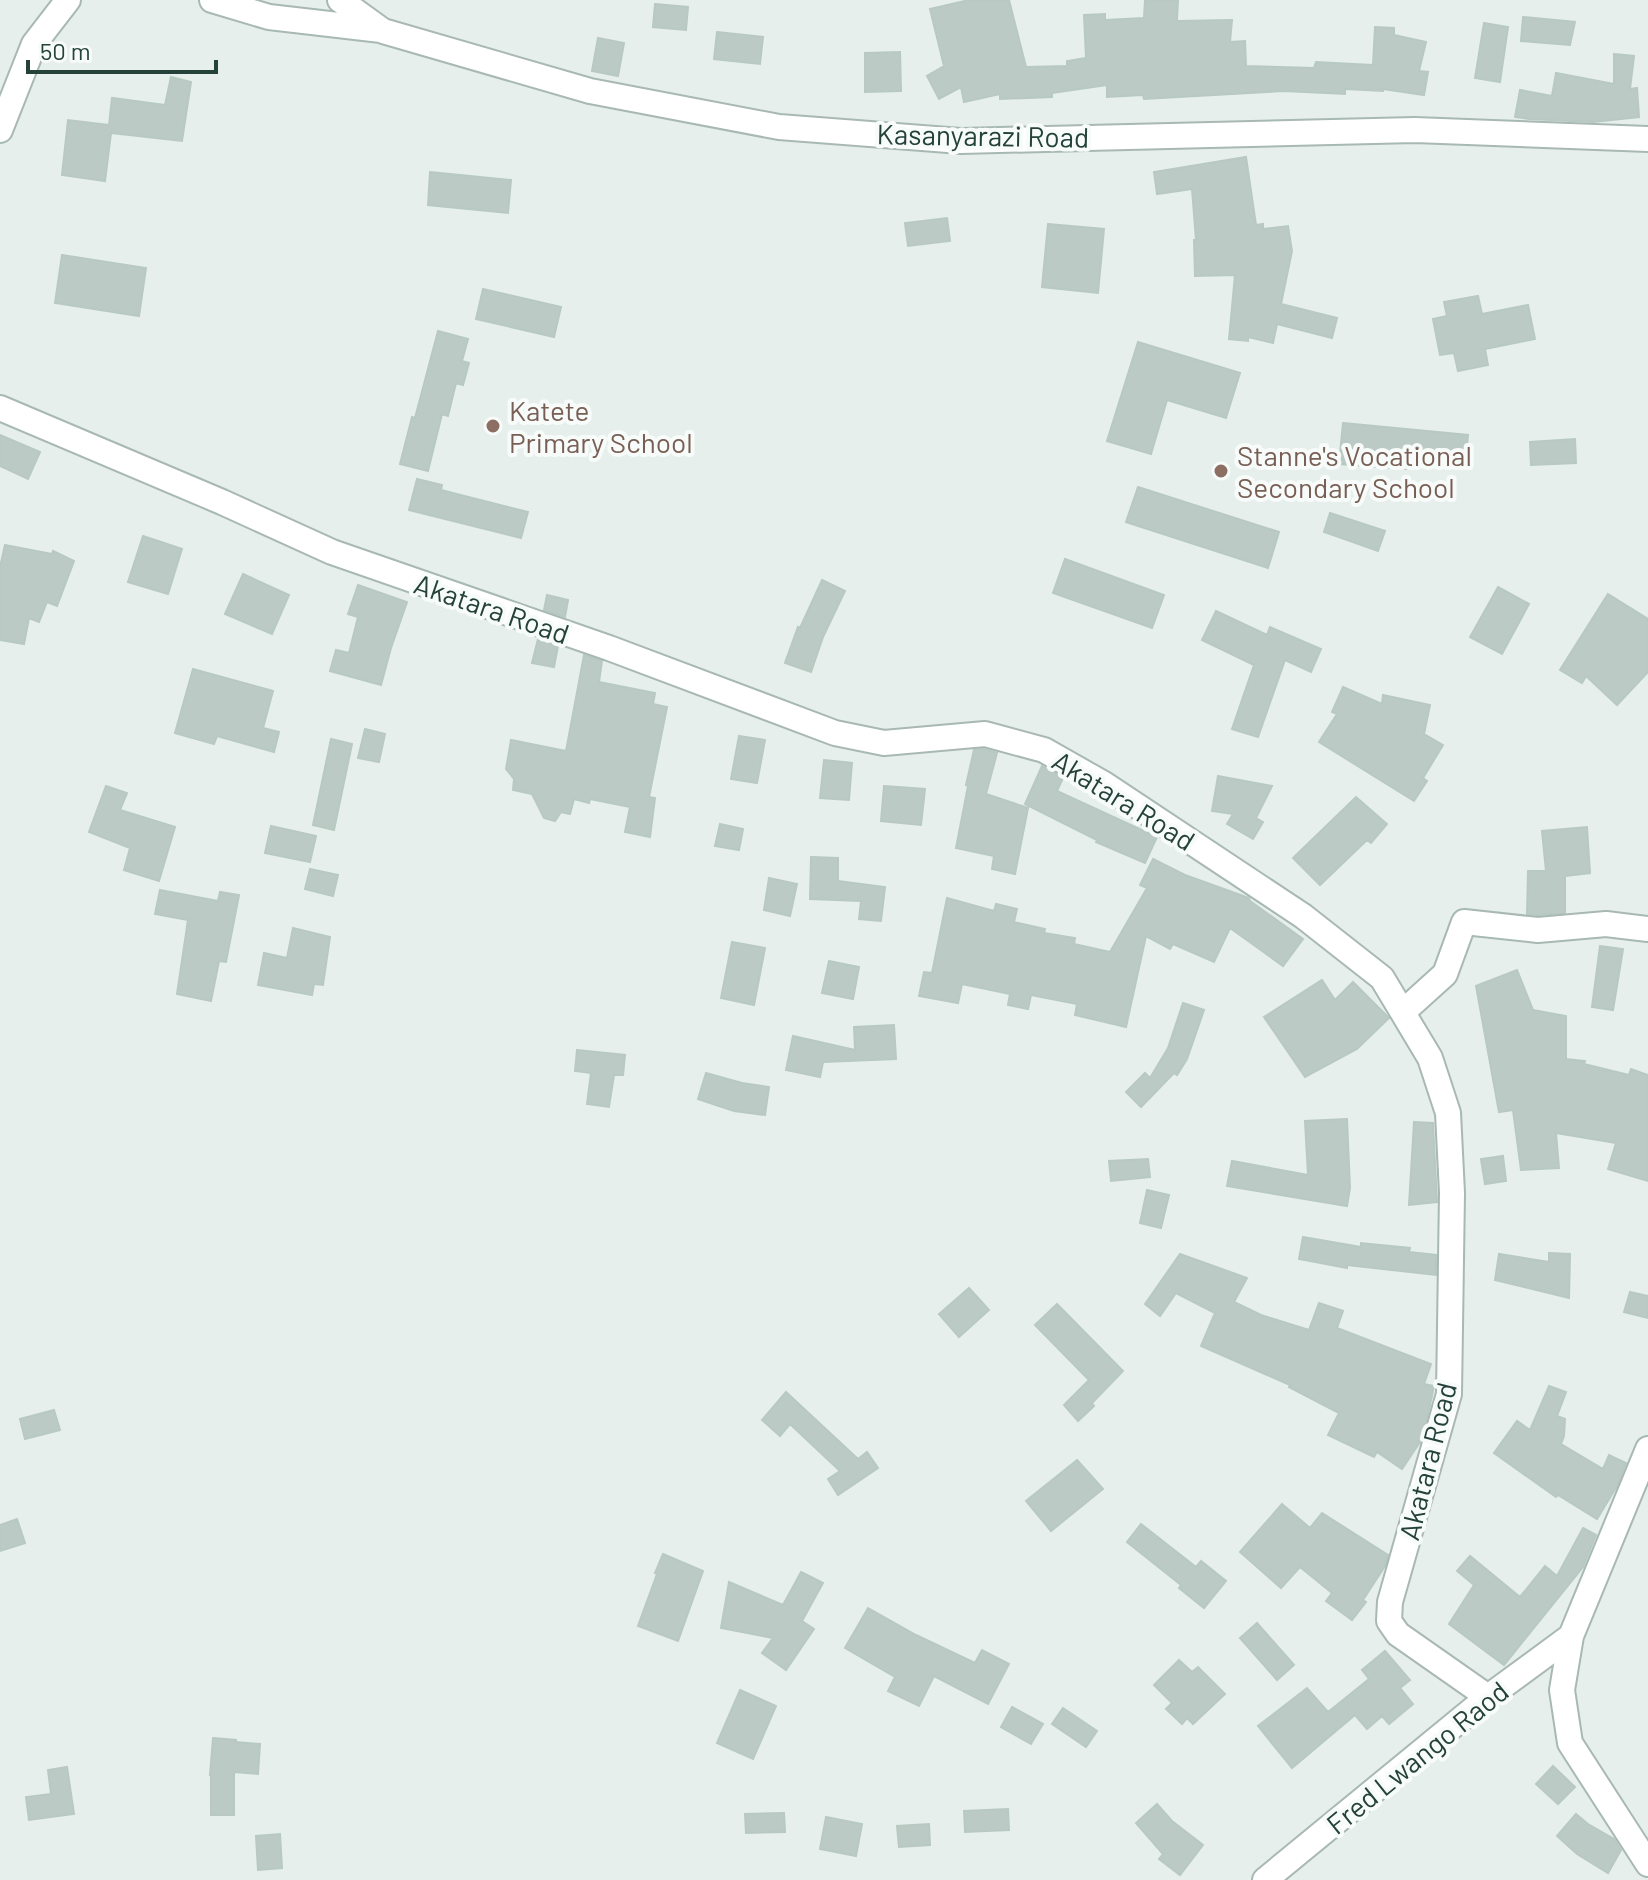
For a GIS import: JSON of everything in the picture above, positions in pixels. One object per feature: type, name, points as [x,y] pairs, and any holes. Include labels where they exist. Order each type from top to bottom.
[{"type":"street","points":[[0,130],[34,44],[68,0]]},
{"type":"street","points":[[212,0],[269,17],[383,31]]},
{"type":"street","name":"Kasanyarazi Road","points":[[340,0],[383,31],[590,91],[779,127],[961,141],[1415,130],[1648,139]]},
{"type":"street","name":"Akatara Road","points":[[0,408],[332,552],[609,648],[835,733],[884,743],[985,734],[1044,750],[1104,784],[1303,916],[1382,978],[1430,1058],[1448,1113],[1452,1193],[1449,1394],[1390,1602],[1389,1621],[1398,1634],[1488,1697]]},
{"type":"street","points":[[1403,1012],[1445,974],[1464,922],[1538,930],[1606,924],[1648,929]]},
{"type":"street","points":[[1648,1449],[1571,1636],[1562,1690],[1570,1743],[1648,1864]]},
{"type":"street","name":"Fred Lwango Raod","points":[[1265,1880],[1488,1697],[1571,1636]]},
{"type":"building","points":[[969,0],[1009,0],[1026,67],[1067,66],[1067,61],[1086,58],[1084,15],[1105,14],[1105,20],[1144,18],[1145,0],[1178,0],[1177,21],[1232,20],[1230,42],[1245,41],[1246,66],[1314,68],[1316,62],[1373,65],[1375,27],[1394,28],[1394,35],[1426,42],[1419,71],[1428,72],[1424,95],[1383,89],[1345,89],[1345,94],[1284,91],[1144,99],[1143,95],[1107,97],[1107,85],[1052,93],[1052,97],[1000,99],[1000,94],[964,102],[961,87],[939,99],[927,76],[944,66],[930,9]]},
{"type":"building","points":[[655,4],[688,7],[686,30],[653,27]]},
{"type":"building","points":[[1523,17],[1575,22],[1570,45],[1521,41]]},
{"type":"building","points":[[1484,23],[1508,27],[1500,82],[1475,78]]},
{"type":"building","points":[[717,32],[763,37],[760,64],[714,59]]},
{"type":"building","points":[[598,38],[624,43],[618,76],[592,71]]},
{"type":"building","points":[[900,52],[901,91],[865,92],[865,53]]},
{"type":"building","points":[[1614,54],[1634,56],[1630,89],[1637,88],[1639,117],[1593,122],[1515,117],[1520,90],[1552,96],[1556,73],[1614,84]]},
{"type":"building","points":[[171,77],[191,82],[182,141],[111,133],[105,181],[62,175],[68,120],[109,125],[112,98],[165,105]]},
{"type":"building","points":[[1246,157],[1256,225],[1263,224],[1263,229],[1288,226],[1292,251],[1281,304],[1337,318],[1332,338],[1277,324],[1273,343],[1248,337],[1248,341],[1229,339],[1235,275],[1195,276],[1192,189],[1157,194],[1154,172]]},
{"type":"building","points":[[430,172],[511,180],[508,213],[428,205]]},
{"type":"building","points":[[947,218],[950,241],[908,246],[905,223]]},
{"type":"building","points":[[1048,224],[1104,229],[1098,293],[1042,287]]},
{"type":"building","points":[[62,255],[146,268],[139,316],[55,303]]},
{"type":"building","points":[[483,289],[561,307],[554,337],[476,319]]},
{"type":"building","points":[[1478,296],[1482,314],[1528,305],[1535,339],[1485,349],[1488,365],[1458,371],[1454,353],[1440,355],[1433,319],[1447,316],[1444,302]]},
{"type":"building","points":[[438,331],[468,339],[462,361],[469,363],[463,385],[456,383],[448,416],[442,414],[428,471],[400,464]]},
{"type":"building","points":[[1138,342],[1240,373],[1226,418],[1167,400],[1151,454],[1107,441]]},
{"type":"building","points":[[1343,423],[1468,435],[1465,466],[1408,461],[1407,469],[1339,464]]},
{"type":"building","points":[[0,435],[40,452],[28,479],[0,466]]},
{"type":"building","points":[[1575,439],[1576,463],[1531,465],[1530,442]]},
{"type":"building","points":[[417,479],[442,485],[441,490],[528,512],[521,538],[409,510]]},
{"type":"building","points":[[1138,487],[1279,532],[1268,568],[1126,522]]},
{"type":"building","points":[[1330,513],[1385,531],[1378,551],[1324,532]]},
{"type":"building","points":[[143,536],[182,549],[168,594],[128,582]]},
{"type":"building","points":[[5,545],[52,554],[53,551],[74,561],[57,606],[47,602],[39,622],[29,618],[24,644],[0,640],[0,567]]},
{"type":"building","points":[[1065,559],[1164,595],[1152,628],[1053,593]]},
{"type":"building","points":[[243,574],[289,595],[272,634],[225,614]]},
{"type":"building","points":[[822,580],[845,591],[823,637],[811,672],[785,663],[798,627]]},
{"type":"building","points":[[358,585],[407,602],[381,685],[330,671],[336,650],[349,653],[358,617],[348,614]]},
{"type":"building","points":[[1498,587],[1529,604],[1502,654],[1470,637]]},
{"type":"building","points":[[1608,594],[1648,619],[1648,672],[1617,705],[1586,676],[1582,683],[1560,670]]},
{"type":"building","points":[[547,595],[568,600],[565,617],[544,610]]},
{"type":"building","points":[[1216,611],[1267,635],[1270,627],[1321,649],[1311,672],[1285,660],[1258,737],[1232,729],[1254,665],[1202,640]]},
{"type":"building","points":[[538,639],[558,646],[554,667],[532,663]]},
{"type":"building","points":[[584,655],[602,661],[599,682],[655,693],[653,704],[667,707],[649,797],[655,798],[650,837],[625,832],[630,807],[574,799],[570,814],[561,812],[555,821],[544,818],[532,794],[513,790],[514,779],[506,769],[511,740],[566,751]]},
{"type":"building","points":[[193,669],[273,691],[263,728],[279,732],[274,752],[217,736],[214,744],[175,733]]},
{"type":"building","points":[[1343,687],[1382,704],[1383,695],[1430,705],[1424,734],[1443,745],[1423,778],[1427,781],[1414,801],[1319,742],[1337,714],[1332,712]]},
{"type":"building","points":[[365,729],[385,734],[379,762],[358,758]]},
{"type":"building","points":[[739,736],[765,740],[757,783],[731,779]]},
{"type":"building","points":[[331,739],[352,744],[334,830],[313,825]]},
{"type":"building","points":[[974,750],[997,753],[986,794],[1028,808],[1015,874],[992,869],[994,856],[956,848]]},
{"type":"building","points":[[824,760],[852,763],[849,800],[820,798]]},
{"type":"building","points":[[1042,766],[1063,778],[1057,791],[1157,837],[1145,863],[1096,842],[1025,804]]},
{"type":"building","points":[[1218,776],[1272,786],[1256,818],[1263,822],[1253,839],[1227,824],[1233,814],[1212,811]]},
{"type":"building","points":[[106,786],[127,793],[120,810],[175,827],[159,881],[124,870],[130,848],[89,832]]},
{"type":"building","points":[[884,786],[925,789],[921,825],[881,821]]},
{"type":"building","points":[[1356,797],[1387,824],[1371,843],[1367,840],[1320,885],[1293,858]]},
{"type":"building","points":[[720,824],[743,829],[739,850],[715,846]]},
{"type":"building","points":[[271,826],[316,836],[310,862],[265,853]]},
{"type":"building","points":[[1587,827],[1590,873],[1565,876],[1565,913],[1527,914],[1528,871],[1546,871],[1542,831]]},
{"type":"building","points":[[811,857],[838,858],[838,881],[885,887],[881,921],[859,919],[861,901],[810,899]]},
{"type":"building","points":[[1153,859],[1185,875],[1249,898],[1303,939],[1283,966],[1230,928],[1214,962],[1173,944],[1170,949],[1146,936],[1126,1027],[1075,1015],[1077,1004],[1031,995],[1028,1009],[1008,1005],[1010,994],[962,984],[958,1003],[919,996],[924,972],[932,973],[947,898],[994,911],[996,904],[1017,909],[1014,922],[1045,929],[1044,933],[1075,938],[1074,944],[1110,952],[1147,888],[1140,885]]},
{"type":"building","points":[[310,869],[338,875],[333,896],[305,889]]},
{"type":"building","points":[[769,878],[797,884],[790,916],[764,910]]},
{"type":"building","points":[[160,890],[218,901],[220,892],[239,895],[226,962],[219,961],[211,1001],[177,994],[188,920],[155,914]]},
{"type":"building","points":[[293,928],[330,937],[323,985],[314,984],[312,995],[258,985],[264,953],[287,958]]},
{"type":"building","points":[[732,942],[765,948],[754,1005],[721,998]]},
{"type":"building","points":[[1600,946],[1623,949],[1613,1010],[1592,1007]]},
{"type":"building","points":[[829,961],[859,967],[853,999],[822,993]]},
{"type":"building","points":[[1517,970],[1533,1010],[1566,1016],[1566,1059],[1585,1061],[1584,1064],[1629,1075],[1631,1069],[1648,1075],[1648,1181],[1608,1169],[1616,1143],[1556,1133],[1559,1168],[1521,1170],[1513,1110],[1499,1112],[1476,986]]},
{"type":"building","points":[[1322,980],[1335,1000],[1353,982],[1389,1018],[1357,1049],[1305,1077],[1264,1017]]},
{"type":"building","points":[[1183,1003],[1204,1010],[1187,1059],[1177,1075],[1174,1073],[1141,1107],[1126,1092],[1145,1073],[1150,1078],[1168,1048]]},
{"type":"building","points":[[894,1025],[896,1059],[823,1062],[820,1077],[786,1070],[793,1036],[855,1050],[854,1027]]},
{"type":"building","points":[[577,1050],[625,1055],[623,1075],[614,1075],[609,1107],[587,1104],[591,1073],[575,1071]]},
{"type":"building","points":[[706,1073],[769,1087],[765,1115],[734,1111],[698,1099]]},
{"type":"building","points":[[1347,1119],[1350,1188],[1347,1206],[1227,1186],[1232,1161],[1308,1175],[1305,1121]]},
{"type":"building","points":[[1414,1122],[1433,1123],[1437,1202],[1409,1205]]},
{"type":"building","points":[[1503,1156],[1506,1181],[1485,1184],[1481,1159]]},
{"type":"building","points":[[1148,1159],[1150,1177],[1111,1181],[1109,1161]]},
{"type":"building","points":[[1147,1190],[1169,1195],[1161,1228],[1140,1223]]},
{"type":"building","points":[[1303,1237],[1361,1247],[1361,1243],[1410,1248],[1409,1252],[1436,1255],[1436,1275],[1347,1265],[1347,1268],[1299,1259]]},
{"type":"building","points":[[1549,1253],[1570,1254],[1569,1298],[1495,1280],[1499,1254],[1549,1262]]},
{"type":"building","points":[[1180,1254],[1247,1278],[1234,1302],[1261,1315],[1309,1330],[1319,1303],[1343,1311],[1337,1328],[1431,1364],[1424,1384],[1434,1386],[1429,1410],[1420,1442],[1402,1469],[1377,1452],[1374,1457],[1328,1435],[1339,1413],[1290,1385],[1201,1346],[1215,1313],[1176,1293],[1160,1316],[1145,1304]]},
{"type":"building","points":[[969,1288],[989,1310],[959,1337],[939,1314]]},
{"type":"building","points":[[1630,1292],[1648,1296],[1648,1318],[1624,1312]]},
{"type":"building","points":[[1057,1304],[1123,1371],[1078,1421],[1064,1405],[1089,1380],[1035,1325]]},
{"type":"building","points":[[1549,1386],[1566,1392],[1557,1416],[1565,1419],[1561,1444],[1603,1469],[1609,1455],[1626,1463],[1617,1486],[1597,1519],[1558,1495],[1556,1497],[1494,1453],[1517,1421],[1530,1430]]},
{"type":"building","points":[[786,1392],[858,1459],[867,1452],[878,1468],[838,1495],[828,1479],[840,1471],[790,1424],[780,1436],[762,1420]]},
{"type":"building","points":[[54,1410],[60,1430],[25,1439],[20,1419]]},
{"type":"building","points":[[1077,1460],[1103,1489],[1051,1531],[1026,1501]]},
{"type":"building","points":[[1282,1504],[1310,1528],[1322,1513],[1388,1555],[1385,1566],[1363,1600],[1366,1602],[1352,1620],[1326,1601],[1332,1593],[1300,1567],[1281,1588],[1240,1552]]},
{"type":"building","points":[[17,1519],[25,1543],[0,1551],[0,1525]]},
{"type":"building","points":[[1141,1524],[1196,1567],[1201,1561],[1226,1581],[1204,1608],[1179,1588],[1181,1585],[1127,1542]]},
{"type":"building","points":[[1583,1528],[1596,1535],[1583,1567],[1504,1665],[1449,1624],[1474,1585],[1457,1571],[1470,1556],[1520,1597],[1545,1566],[1557,1576]]},
{"type":"building","points":[[663,1554],[703,1571],[678,1641],[638,1626]]},
{"type":"building","points":[[801,1572],[823,1583],[802,1621],[814,1629],[786,1670],[762,1653],[773,1638],[721,1628],[729,1582],[783,1605]]},
{"type":"building","points":[[868,1608],[975,1663],[982,1650],[1009,1664],[988,1704],[934,1676],[919,1706],[888,1691],[895,1677],[845,1648]]},
{"type":"building","points":[[1257,1623],[1294,1665],[1277,1680],[1240,1638]]},
{"type":"building","points":[[1385,1651],[1410,1680],[1400,1688],[1413,1704],[1389,1724],[1382,1716],[1367,1729],[1355,1715],[1292,1768],[1258,1726],[1307,1688],[1328,1712],[1369,1679],[1362,1670]]},
{"type":"building","points":[[1179,1660],[1192,1672],[1198,1667],[1225,1694],[1193,1724],[1187,1718],[1182,1724],[1166,1709],[1172,1703],[1154,1685]]},
{"type":"building","points":[[740,1690],[776,1706],[753,1759],[717,1743]]},
{"type":"building","points":[[1012,1707],[1043,1724],[1031,1744],[1001,1727]]},
{"type":"building","points":[[1063,1708],[1097,1731],[1086,1747],[1052,1724]]},
{"type":"building","points":[[213,1738],[260,1744],[258,1774],[234,1772],[234,1815],[211,1815]]},
{"type":"building","points":[[1553,1766],[1575,1787],[1558,1804],[1536,1784]]},
{"type":"building","points":[[67,1767],[74,1814],[29,1820],[26,1797],[51,1794],[48,1770]]},
{"type":"building","points":[[1157,1804],[1172,1821],[1203,1845],[1180,1875],[1159,1859],[1163,1854],[1136,1823]]},
{"type":"building","points":[[1008,1809],[1009,1830],[965,1832],[964,1811]]},
{"type":"building","points":[[784,1813],[785,1832],[746,1833],[745,1814]]},
{"type":"building","points":[[1576,1814],[1614,1839],[1621,1850],[1608,1873],[1577,1854],[1557,1836]]},
{"type":"building","points":[[826,1817],[862,1824],[856,1856],[820,1849]]},
{"type":"building","points":[[929,1824],[930,1845],[899,1847],[897,1826]]},
{"type":"building","points":[[280,1834],[282,1868],[258,1870],[256,1836]]},
{"type":"place","name":"Katete Primary School","points":[[493,426]]},
{"type":"place","name":"Stanne's Vocational Secondary School","points":[[1221,471]]}]
